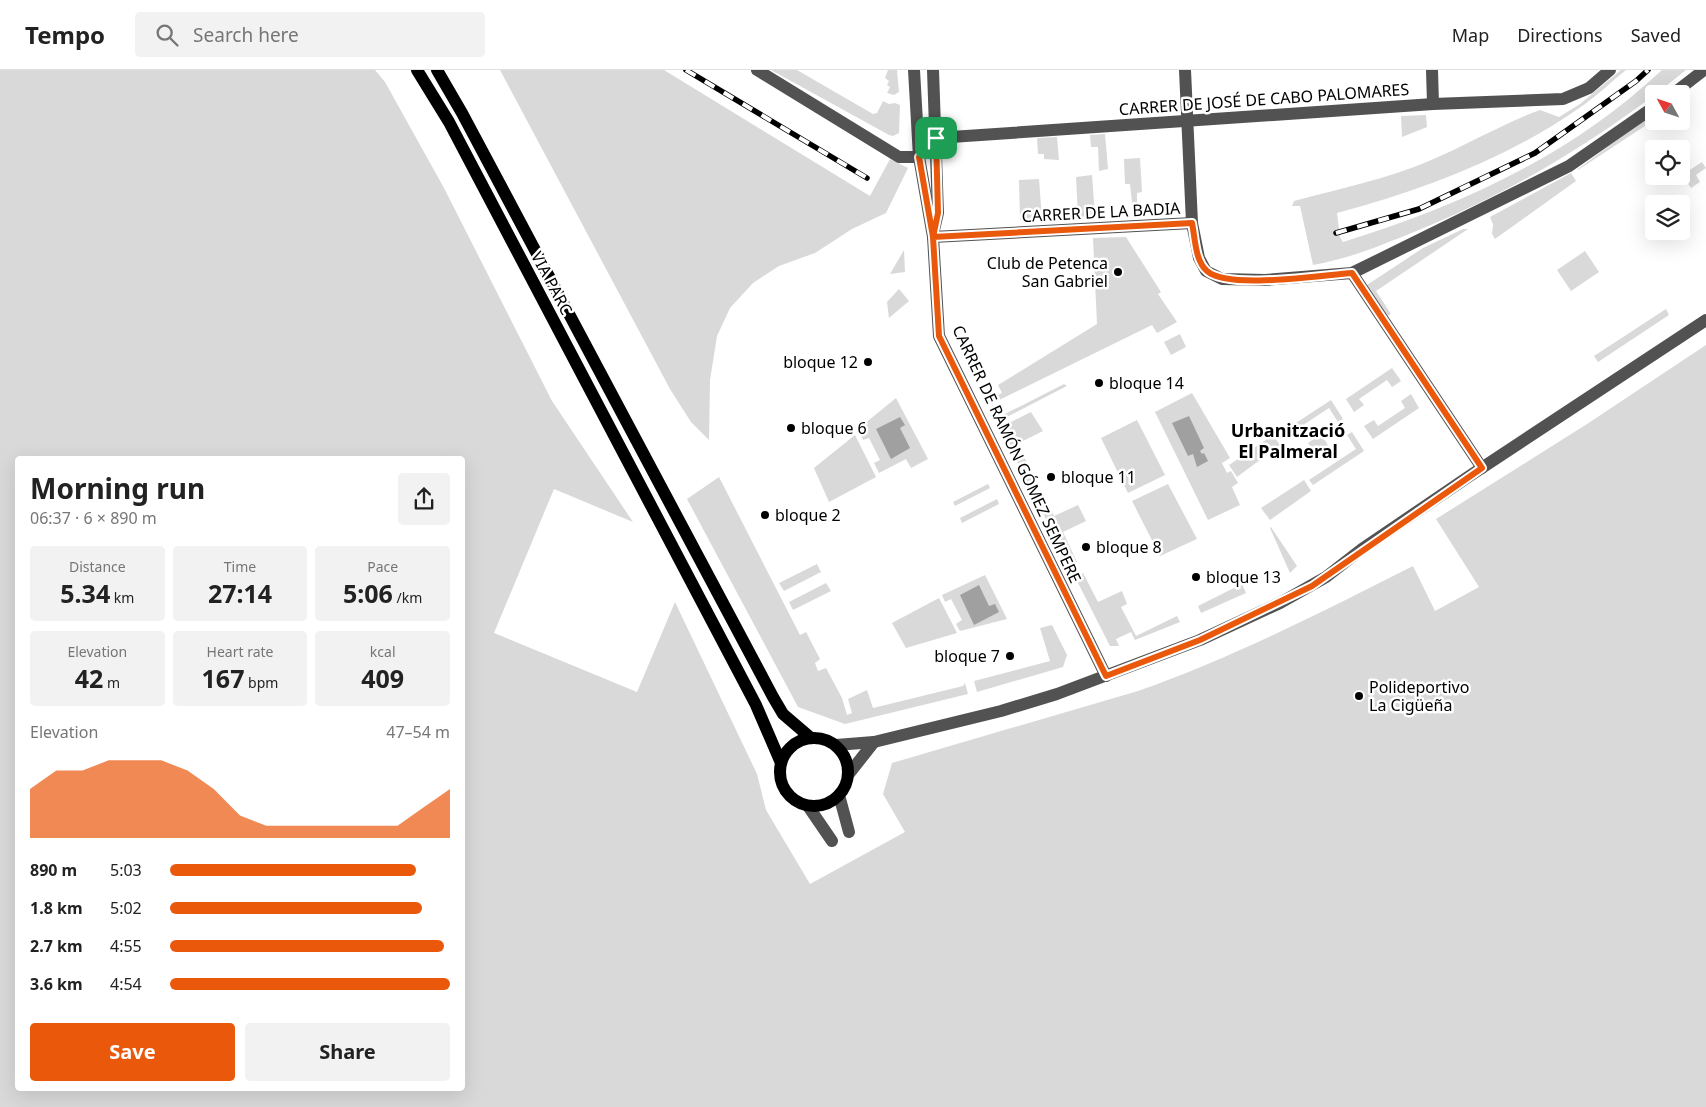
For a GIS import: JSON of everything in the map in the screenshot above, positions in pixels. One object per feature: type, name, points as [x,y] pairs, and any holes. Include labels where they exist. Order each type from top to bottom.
[{"type":"main road","name":"VIA PARC","points":[[417,70],[449,122],[759,712],[782,764]]},
{"type":"main road","name":"VIA PARC","points":[[437,70],[467,122],[773,697],[783,714],[811,738]]},
{"type":"main road","points":[[811,738],[820,738],[836,745],[846,759],[848,775],[846,786],[839,795],[820,806],[808,806],[798,802],[789,795],[783,786],[780,775],[782,764],[792,746],[811,738]]},
{"type":"street","points":[[757,70],[899,157],[919,157],[936,138]]},
{"type":"street","name":"CARRER DE RAMÓN GÓMEZ SEMPERE","points":[[914,70],[919,157],[933,237],[939,336],[1106,676]]},
{"type":"street","name":"CARRER DE RAMÓN GÓMEZ SEMPERE","points":[[933,70],[938,213],[933,237]]},
{"type":"street","points":[[1185,70],[1192,223]]},
{"type":"street","points":[[1432,70],[1433,104]]},
{"type":"street","name":"CARRER DE JOSÉ DE CABO PALOMARES","points":[[936,138],[1433,104],[1563,99],[1589,88],[1610,70]]},
{"type":"street","points":[[1685,85],[1704,70]]},
{"type":"street","points":[[1482,468],[1352,273],[1569,166],[1645,114]]},
{"type":"street","name":"CARRER DE LA BADIA","points":[[933,237],[1192,223],[1199,258],[1206,271],[1222,279],[1265,280],[1352,273]]},
{"type":"street","points":[[836,745],[874,742],[1001,711],[1106,676],[1200,640],[1312,586],[1482,468],[1706,320]]},
{"type":"street","points":[[848,775],[874,742]]},
{"type":"street","points":[[839,795],[841,809],[849,832]]},
{"type":"street","points":[[808,806],[832,841]]},
{"type":"shaded area","points":[[0,70],[375,70],[385,82],[444,188],[552,401],[633,522],[554,489],[494,633],[637,692],[675,602],[757,774],[766,810],[810,884],[905,832],[883,794],[892,763],[1138,691],[1173,678],[1243,649],[1413,566],[1435,611],[1479,587],[1436,519],[1587,424],[1706,345],[1706,1107],[0,1107]]},
{"type":"shaded area","points":[[500,70],[664,70],[870,196],[890,159],[908,168],[886,213],[852,229],[815,253],[779,266],[753,283],[730,308],[717,336],[710,380],[709,440],[691,422],[670,389]]},
{"type":"shaded area","points":[[771,70],[797,70],[873,114],[877,113],[883,101],[889,104],[895,103],[900,105],[899,133],[893,136],[889,135]]},
{"type":"shaded area","points":[[888,70],[897,70],[899,92],[894,95],[887,93],[890,87],[887,85],[889,81],[885,78]]},
{"type":"shaded area","points":[[1621,70],[1626,70],[1585,104],[1557,123],[1497,156],[1402,194],[1337,213],[1340,237],[1343,242],[1387,228],[1472,194],[1513,174],[1590,128],[1645,85],[1645,102],[1590,140],[1522,181],[1451,216],[1377,247],[1313,265],[1300,206],[1292,206],[1294,201],[1413,167],[1540,110],[1559,117],[1580,104]]},
{"type":"shaded area","points":[[1662,70],[1686,70],[1667,85],[1645,85]]},
{"type":"shaded area","points":[[1426,115],[1427,127],[1402,137],[1401,116]]},
{"type":"shaded area","points":[[1645,120],[1645,126],[1578,169]]},
{"type":"shaded area","points":[[1105,134],[1108,169],[1099,171],[1098,147],[1091,147],[1090,135]]},
{"type":"shaded area","points":[[1057,137],[1059,160],[1044,159],[1044,154],[1038,154],[1037,138]]},
{"type":"shaded area","points":[[1140,158],[1142,192],[1137,193],[1137,202],[1132,203],[1130,184],[1125,184],[1124,159]]},
{"type":"shaded area","points":[[1702,162],[1706,168],[1696,175],[1700,182],[1691,188],[1689,185],[1690,170]]},
{"type":"shaded area","points":[[1571,173],[1576,181],[1495,239],[1492,234],[1493,224],[1490,217]]},
{"type":"shaded area","points":[[1092,175],[1095,216],[1078,217],[1076,177]]},
{"type":"shaded area","points":[[1039,179],[1042,219],[1020,220],[1019,180]]},
{"type":"shaded area","points":[[1463,229],[1468,229],[1376,291],[1391,314],[1387,316],[1367,285],[1423,248]]},
{"type":"shaded area","points":[[1126,237],[1161,292],[1158,294],[1177,322],[1157,333],[1152,325],[989,405],[987,401],[1002,393],[998,385],[1097,324],[1093,238]]},
{"type":"shaded area","points":[[904,250],[905,272],[890,274]]},
{"type":"shaded area","points":[[1585,251],[1599,272],[1571,291],[1557,270]]},
{"type":"shaded area","points":[[899,289],[909,301],[889,318],[887,302]]},
{"type":"shaded area","points":[[1666,309],[1669,315],[1598,362],[1594,356]]},
{"type":"shaded area","points":[[1180,334],[1186,347],[1171,355],[1164,342]]},
{"type":"shaded area","points":[[1392,368],[1401,381],[1392,387],[1387,380],[1359,399],[1364,405],[1354,412],[1346,399]]},
{"type":"shaded area","points":[[1064,384],[1067,386],[1001,420],[1001,416]]},
{"type":"shaded area","points":[[1192,393],[1230,458],[1222,463],[1227,473],[1231,471],[1238,483],[1232,487],[1240,505],[1208,520],[1155,412]]},
{"type":"shaded area","points":[[1411,394],[1419,408],[1373,439],[1364,426],[1374,420],[1378,426],[1405,408],[1401,401]]},
{"type":"shaded area","points":[[896,398],[928,459],[911,468],[906,459],[879,473],[874,463],[880,460],[869,438],[863,440],[858,429]]},
{"type":"shaded area","points":[[1331,400],[1343,419],[1338,422],[1329,408],[1282,439],[1279,434]]},
{"type":"shaded area","points":[[1031,412],[1043,431],[1011,447],[1001,427]]},
{"type":"shaded area","points":[[1189,416],[1204,448],[1200,451],[1202,454],[1204,453],[1208,461],[1197,467],[1193,454],[1188,456],[1172,423]]},
{"type":"shaded area","points":[[900,417],[905,425],[900,428],[910,448],[891,459],[876,429]]},
{"type":"shaded area","points":[[1137,420],[1165,475],[1128,493],[1101,438]]},
{"type":"shaded area","points":[[1352,432],[1364,451],[1313,485],[1309,480],[1356,449],[1347,435]]},
{"type":"shaded area","points":[[1321,434],[1329,447],[1317,455],[1308,443]]},
{"type":"shaded area","points":[[855,435],[876,477],[829,502],[814,468]]},
{"type":"shaded area","points":[[1273,435],[1280,445],[1237,477],[1229,465]]},
{"type":"shaded area","points":[[1023,455],[1037,481],[1029,485],[1016,459]]},
{"type":"shaded area","points":[[719,477],[800,635],[806,632],[820,659],[815,663],[818,671],[826,668],[842,698],[847,715],[852,713],[848,699],[867,690],[873,708],[963,686],[965,683],[968,694],[845,724],[798,707],[687,499]]},
{"type":"shaded area","points":[[1304,480],[1311,491],[1270,520],[1261,508]]},
{"type":"shaded area","points":[[988,484],[990,488],[955,506],[953,502]]},
{"type":"shaded area","points":[[1168,484],[1197,539],[1160,556],[1132,501]]},
{"type":"shaded area","points":[[1042,491],[1054,516],[1078,505],[1086,521],[1063,532],[1077,562],[1069,566],[1034,495]]},
{"type":"shaded area","points":[[997,499],[999,504],[962,523],[960,518]]},
{"type":"shaded area","points":[[1270,528],[1297,566],[1290,573]]},
{"type":"shaded area","points":[[817,564],[821,572],[784,591],[779,583]]},
{"type":"shaded area","points":[[1083,573],[1098,602],[1122,591],[1127,604],[1121,607],[1136,636],[1177,616],[1180,622],[1135,640],[1131,632],[1116,639],[1119,646],[1110,646],[1075,577]]},
{"type":"shaded area","points":[[985,575],[1007,619],[960,631],[956,624],[962,620],[951,599],[945,602],[942,595]]},
{"type":"shaded area","points":[[826,583],[831,591],[793,610],[789,602]]},
{"type":"shaded area","points":[[1242,584],[1246,593],[1201,613],[1198,606]]},
{"type":"shaded area","points":[[979,585],[989,606],[995,604],[999,612],[974,625],[960,595]]},
{"type":"shaded area","points":[[939,598],[957,633],[906,648],[892,623]]},
{"type":"shaded area","points":[[1052,625],[1067,655],[1063,667],[977,692],[974,681],[1050,661],[1040,628]]},
{"type":"railway","points":[[686,70],[867,178]]},
{"type":"railway","points":[[1336,233],[1419,209],[1535,153],[1636,81],[1648,70]]},
{"type":"place","name":"Club de Petenca San Gabriel","points":[[1118,272]]},
{"type":"place","name":"bloque 12","points":[[868,362]]},
{"type":"place","name":"bloque 14","points":[[1099,383]]},
{"type":"place","name":"bloque 6","points":[[791,428]]},
{"type":"place","name":"bloque 11","points":[[1051,477]]},
{"type":"place","name":"bloque 2","points":[[765,515]]},
{"type":"place","name":"bloque 8","points":[[1086,547]]},
{"type":"place","name":"bloque 13","points":[[1196,577]]},
{"type":"place","name":"bloque 7","points":[[1010,656]]},
{"type":"place","name":"Polideportivo La Cigüeña","points":[[1359,696]]},
{"type":"district","name":"Urbanització El Palmeral","points":[[1288,441]]},
{"type":"route","points":[[936,138],[919,157],[933,237],[1192,223],[1199,258],[1206,271],[1222,279],[1265,280],[1352,273],[1482,468],[1362,549],[1312,586],[1200,640],[1106,676],[939,336],[933,237],[938,213],[936,138]]}]
